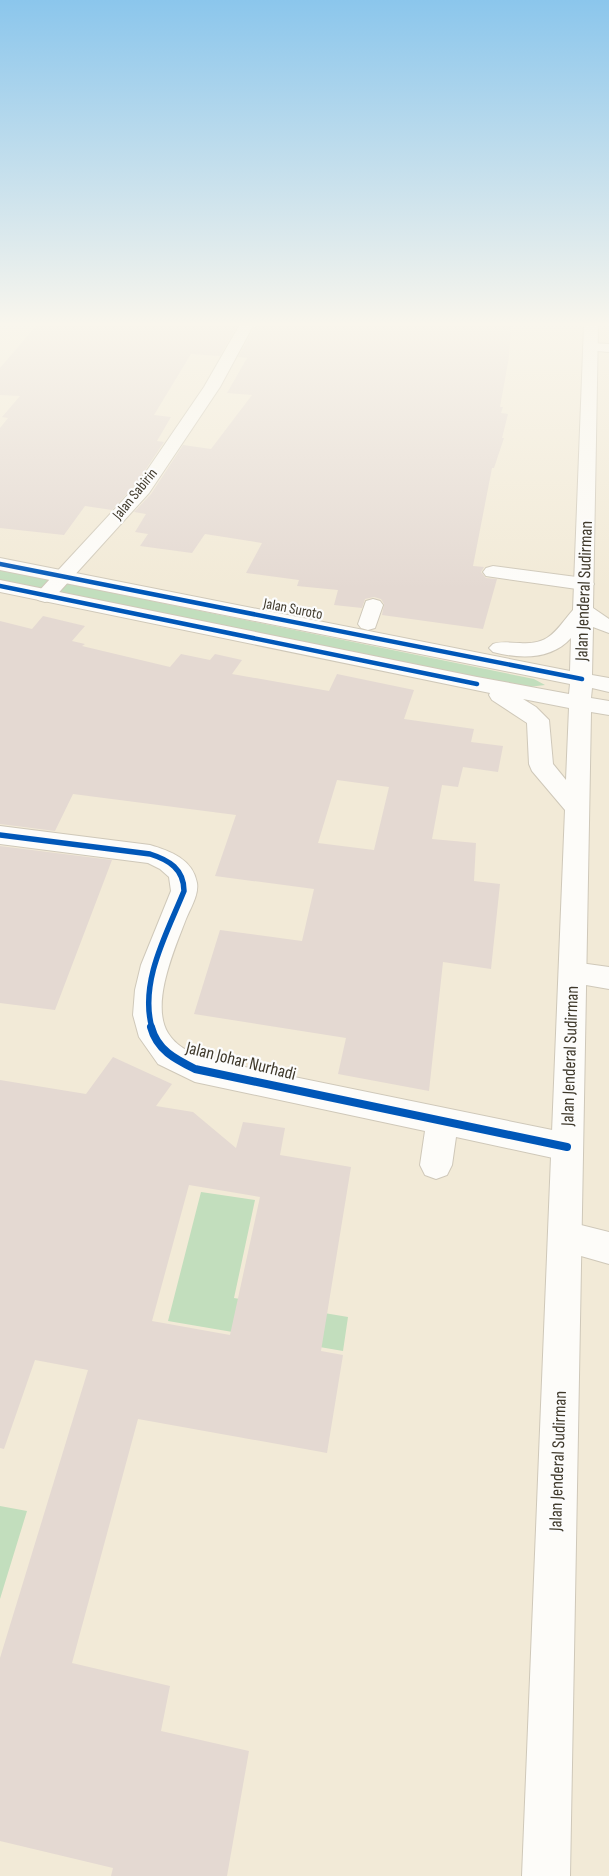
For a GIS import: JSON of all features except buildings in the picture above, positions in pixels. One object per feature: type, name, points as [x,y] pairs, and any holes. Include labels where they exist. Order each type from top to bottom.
[{"type":"main road","name":"Jalan Sabirin","points":[[45,596],[142,489],[194,414]]},
{"type":"main road","name":"Jalan Jenderal Sudirman","points":[[546,1876],[588,414]]},
{"type":"main road","name":"Jalan Suroto","points":[[0,564],[609,685]]},
{"type":"main road","points":[[492,572],[584,584]]},
{"type":"main road","points":[[0,586],[477,684],[609,708]]},
{"type":"main road","points":[[425,648],[481,646],[530,651],[543,650],[552,646],[584,610],[596,621],[609,627]]},
{"type":"main road","points":[[477,684],[514,702],[538,720],[541,764],[544,771],[578,810]]},
{"type":"main road","name":"Jalan Johar Nurhadi","points":[[0,835],[150,854],[173,863],[185,881],[184,891],[151,979],[147,1016],[154,1039],[169,1057],[180,1064],[194,1069],[568,1147]]},
{"type":"main road","points":[[573,973],[609,978]]},
{"type":"main road","points":[[436,1165],[442,1122]]},
{"type":"main road","points":[[565,1238],[609,1248]]},
{"type":"green space","points":[[0,570],[534,679],[545,685],[529,687],[0,581]]},
{"type":"green space","points":[[201,1192],[255,1200],[234,1298],[348,1317],[343,1351],[168,1321]]},
{"type":"green space","points":[[0,1506],[27,1511],[0,1599]]},
{"type":"cycle path","points":[[0,564],[582,679]]},
{"type":"cycle path","points":[[0,586],[477,684]]},
{"type":"cycle path","points":[[0,835],[150,854],[169,862],[179,871],[184,883],[184,891],[164,939],[149,990],[148,1015],[154,1037],[169,1055],[195,1069],[567,1147]]}]
